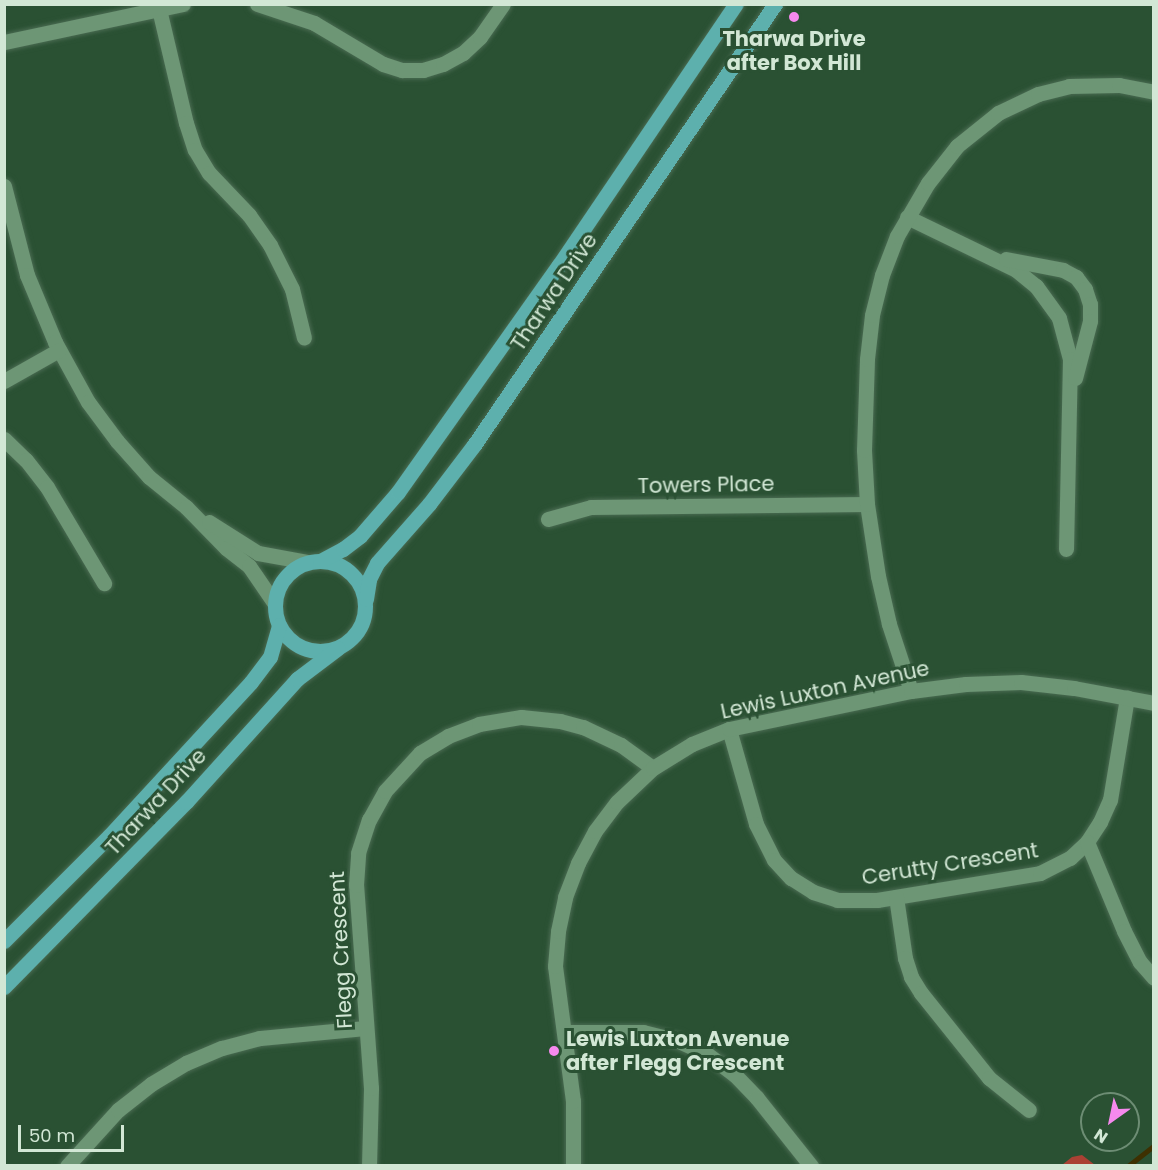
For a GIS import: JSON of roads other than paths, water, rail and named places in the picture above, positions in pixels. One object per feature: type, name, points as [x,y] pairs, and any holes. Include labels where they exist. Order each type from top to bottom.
[{"type":"main road","name":"Tharwa Drive","points":[[314,561],[343,549],[360,536],[398,492],[559,265],[736,4]]},
{"type":"main road","name":"Tharwa Drive","points":[[366,599],[369,579],[377,563],[429,504],[474,446],[775,4]]},
{"type":"main road","points":[[314,561],[336,563],[350,571],[360,584],[366,599],[366,614],[361,628],[351,640],[339,648],[325,652],[311,651],[298,646],[286,637],[279,625],[275,604],[278,590],[285,578],[295,568],[314,561]]},
{"type":"main road","name":"Tharwa Drive","points":[[4,942],[109,836],[251,682],[270,657],[279,625]]},
{"type":"main road","name":"Tharwa Drive","points":[[4,987],[186,802],[297,679],[339,648]]},
{"type":"street","points":[[4,42],[183,4]]},
{"type":"street","points":[[257,4],[314,23],[383,64],[402,70],[423,70],[443,64],[463,53],[480,37],[503,4]]},
{"type":"street","points":[[159,9],[186,123],[195,150],[208,174],[249,215],[270,245],[292,288],[304,338]]},
{"type":"street","points":[[911,692],[889,624],[878,576],[867,504],[864,439],[867,359],[873,315],[882,275],[907,217],[928,183],[957,146],[998,113],[1038,94],[1069,86],[1119,85],[1154,92]]},
{"type":"street","points":[[4,186],[27,276],[59,351],[88,402],[117,441],[149,477],[186,507],[258,553],[314,561]]},
{"type":"street","points":[[907,217],[1016,270],[1045,296],[1059,318],[1070,358],[1066,549]]},
{"type":"street","points":[[963,244],[1007,260],[1063,270],[1076,277],[1085,289],[1090,304],[1090,321],[1073,388],[1070,421]]},
{"type":"street","points":[[4,381],[59,351]]},
{"type":"street","points":[[4,439],[26,460],[47,487],[104,584]]},
{"type":"street","name":"Towers Place","points":[[548,519],[591,507],[867,504]]},
{"type":"street","points":[[186,507],[226,548],[249,566],[275,604]]},
{"type":"street","name":"Lewis Luxton Avenue","points":[[573,1166],[573,1101],[555,966],[558,931],[565,897],[578,863],[596,831],[617,802],[653,768],[692,744],[729,729],[911,692],[966,684],[1021,682],[1154,703]]},
{"type":"street","name":"Cerutty Crescent","points":[[729,729],[756,824],[766,849],[791,878],[813,892],[837,900],[878,900],[1040,873],[1070,858],[1087,842],[1110,800],[1127,697]]},
{"type":"street","name":"Flegg Crescent","points":[[369,1166],[372,1131],[356,901],[358,853],[369,820],[385,791],[420,753],[448,736],[479,724],[504,719],[535,717],[583,727],[621,745],[653,768]]},
{"type":"street","points":[[1087,842],[1124,931],[1140,962],[1154,978]]},
{"type":"street","points":[[896,897],[905,958],[911,977],[988,1078],[1029,1110]]},
{"type":"street","points":[[67,1166],[118,1110],[151,1084],[186,1063],[222,1048],[260,1038],[366,1028]]},
{"type":"street","points":[[564,1032],[642,1032],[676,1040],[707,1054],[734,1074],[757,1098],[811,1166]]},
{"type":"waterway","points":[[1128,1166],[1154,1146]]},
{"type":"place","name":"Tharwa Drive after Box Hill","points":[[794,17]]},
{"type":"place","name":"Lewis Luxton Avenue after Flegg Crescent","points":[[554,1051]]}]
